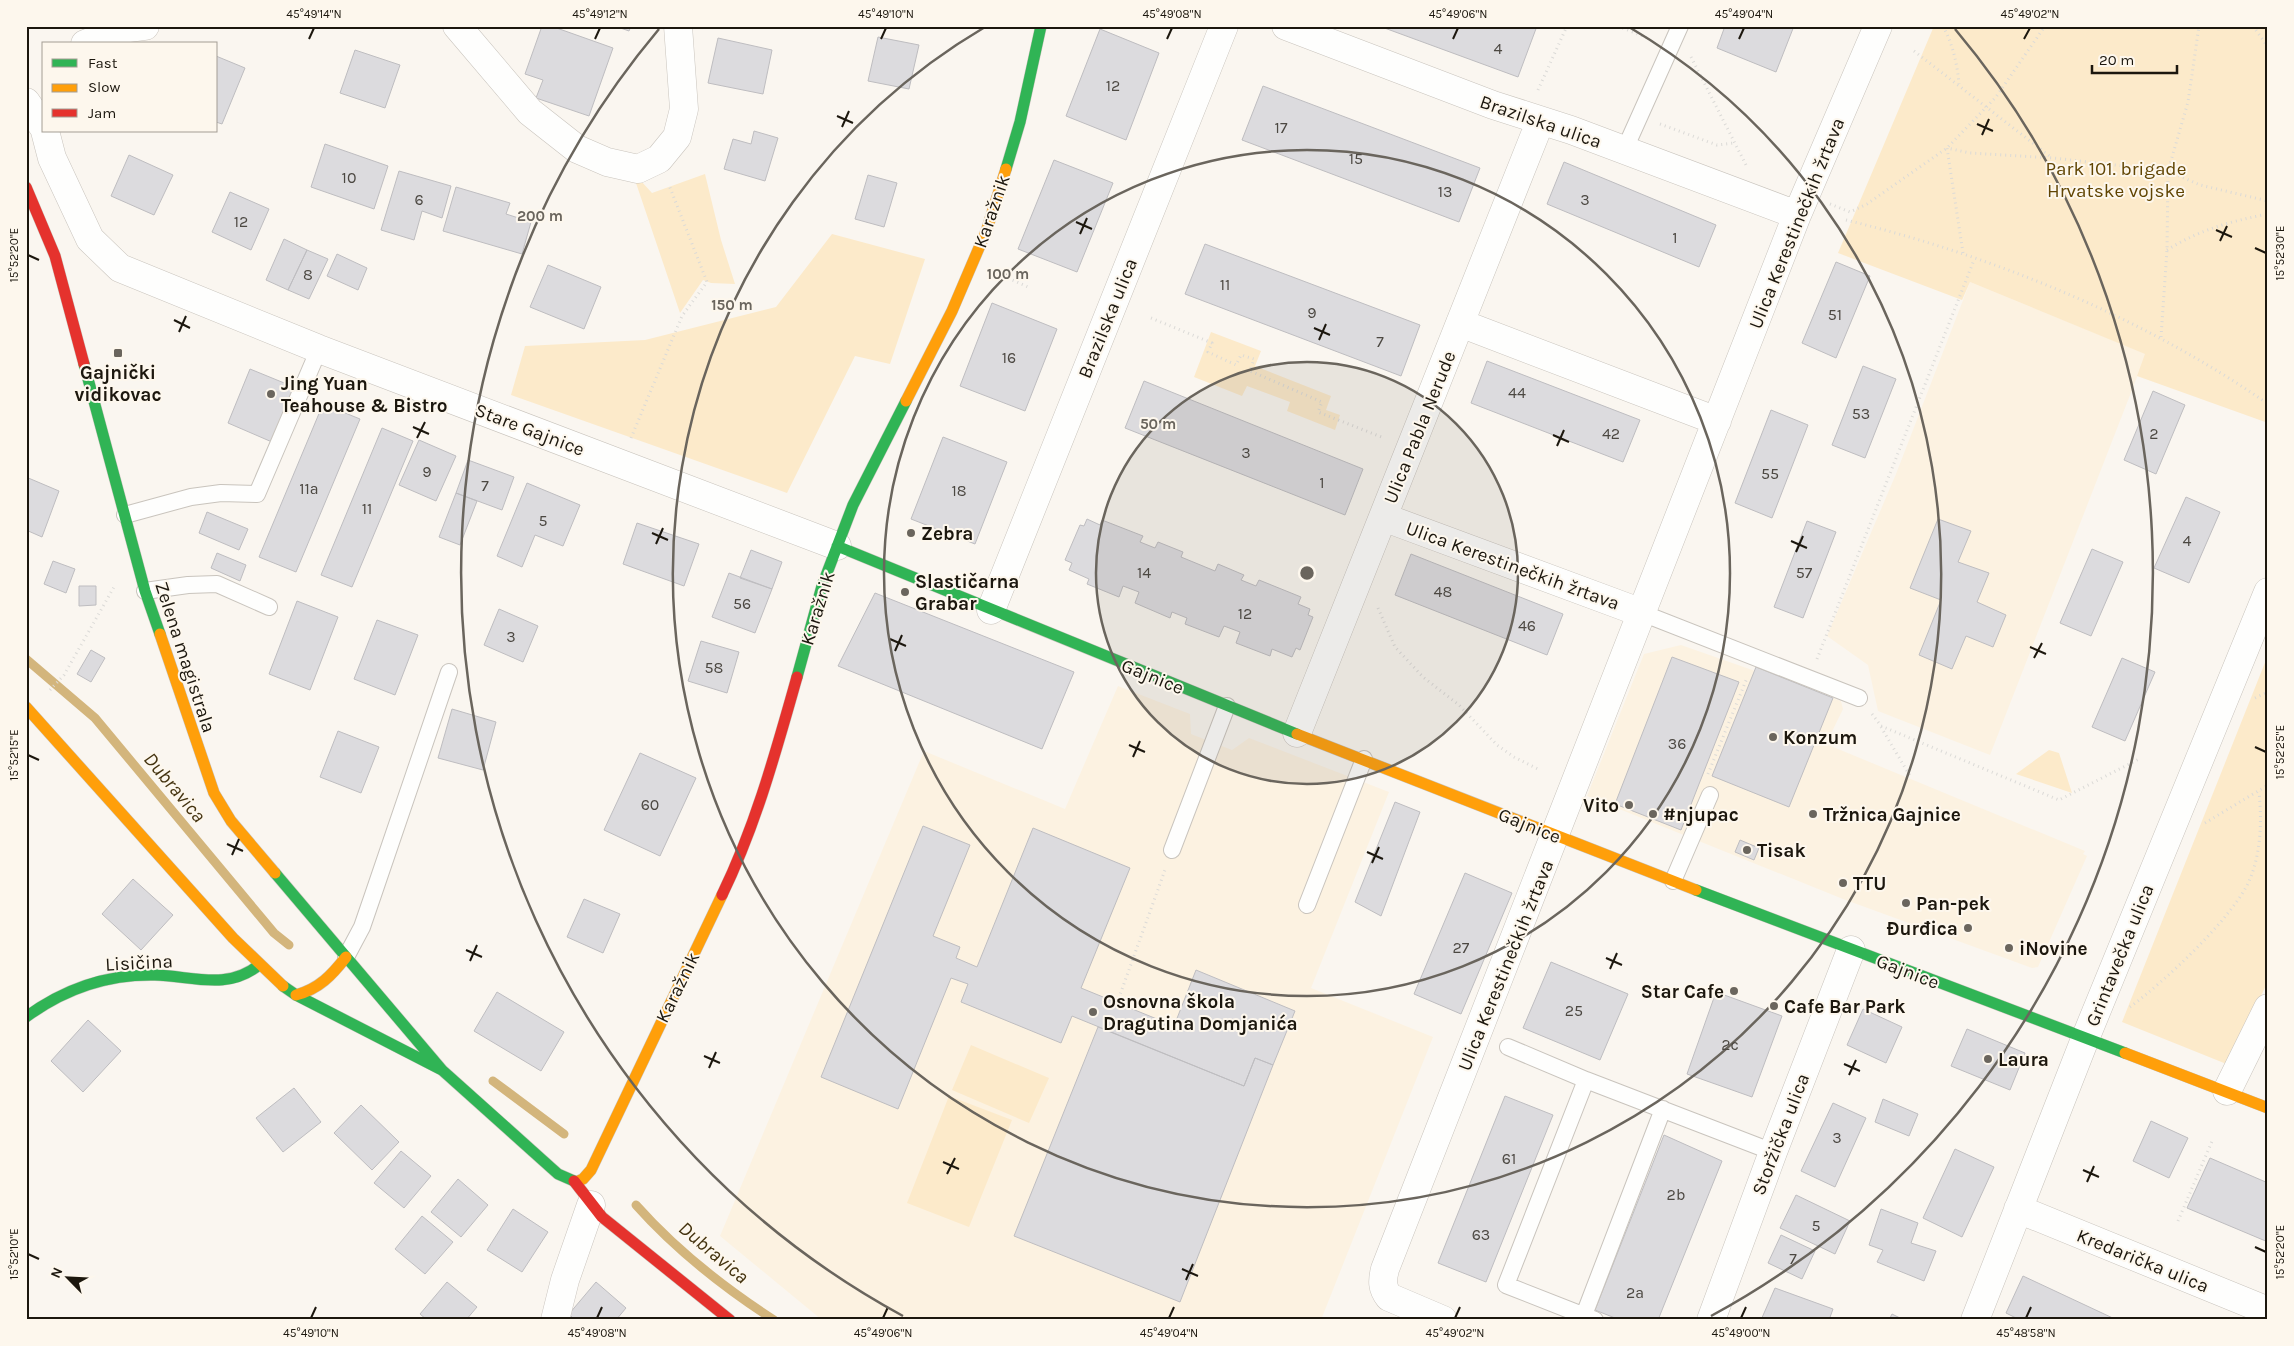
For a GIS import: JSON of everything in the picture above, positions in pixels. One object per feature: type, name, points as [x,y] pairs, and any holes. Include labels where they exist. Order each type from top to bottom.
[{"type":"street","points":[[90,42],[123,29],[145,26]]},
{"type":"street","points":[[457,26],[530,112],[577,149],[607,162],[638,168],[659,160],[678,137],[684,109],[678,26]]},
{"type":"street","name":"Karažnik","points":[[576,1182],[584,1179],[591,1170],[725,890],[750,831],[766,786],[822,586],[837,546],[867,475],[952,311],[987,229],[1020,122],[1041,26]]},
{"type":"street","name":"Brazilska ulica","points":[[991,610],[1224,26]]},
{"type":"street","name":"Brazilska ulica","points":[[1286,26],[1540,122],[1571,130],[1797,215]]},
{"type":"street","name":"Ulica Kerestinečkih žrtava","points":[[1443,1320],[1389,1297],[1384,1290],[1382,1281],[1388,1260],[1556,836],[1797,215],[1878,26]]},
{"type":"street","name":"Stare Gajnice","points":[[26,102],[42,127]]},
{"type":"street","name":"Ulica Pabla Nerude","points":[[1297,732],[1540,122]]},
{"type":"street","name":"Stare Gajnice","points":[[45,132],[52,158],[90,239],[120,268],[319,349],[837,546]]},
{"type":"street","name":"Zelena magistrala","points":[[26,187],[55,256],[145,591],[214,792],[231,820],[442,1070]]},
{"type":"street","points":[[1460,323],[1717,421]]},
{"type":"street","name":"Ulica Kerestinečkih žrtava","points":[[1383,517],[1642,613]]},
{"type":"street","name":"Gajnice","points":[[837,546],[1227,706],[1297,732],[1556,836],[2268,1108]]},
{"type":"street","name":"Grintavečka ulica","points":[[1975,1320],[2085,1038],[2268,592]]},
{"type":"street","points":[[26,707],[276,982],[296,995],[442,1070],[558,1174],[576,1182],[591,1205],[639,1249],[730,1320]]},
{"type":"street","name":"Storžička ulica","points":[[1711,1320],[1773,1152],[1852,950]]},
{"type":"street","points":[[296,995],[310,992],[322,985],[346,957]]},
{"type":"street","name":"Lisičina","points":[[26,1017],[44,1002],[84,984],[125,976],[156,975],[228,980],[244,976],[259,965]]},
{"type":"street","points":[[2227,1091],[2268,1008]]},
{"type":"street","points":[[555,1320],[567,1272],[591,1205]]},
{"type":"street","name":"Kredarička ulica","points":[[2018,1209],[2268,1311]]},
{"type":"lane","points":[[1624,151],[1680,26]]},
{"type":"lane","points":[[125,515],[190,497],[221,494],[257,494],[319,349]]},
{"type":"lane","points":[[145,591],[188,585],[217,584],[269,607]]},
{"type":"lane","points":[[1642,613],[1859,698]]},
{"type":"lane","points":[[346,957],[370,903],[449,672]]},
{"type":"lane","points":[[1172,850],[1227,706]]},
{"type":"lane","points":[[1307,904],[1364,759]]},
{"type":"lane","points":[[1673,881],[1710,795]]},
{"type":"lane","points":[[1508,1048],[1773,1152]]},
{"type":"lane","points":[[1586,1080],[1506,1285],[1590,1318],[1663,1109]]},
{"type":"path","points":[[1537,92],[1567,26]]},
{"type":"path","points":[[1618,26],[1653,40]]},
{"type":"path","points":[[1943,26],[1952,42],[1958,66],[1959,84]]},
{"type":"path","points":[[1850,212],[1867,204],[1947,148],[1996,97],[2046,26]]},
{"type":"path","points":[[2161,337],[2167,250],[2168,171],[2188,102],[2199,26]]},
{"type":"path","points":[[2253,26],[2268,47]]},
{"type":"path","points":[[1686,48],[1747,167]]},
{"type":"path","points":[[1914,51],[2053,158]]},
{"type":"path","points":[[1654,121],[1716,145],[1734,143]]},
{"type":"path","points":[[1947,148],[1970,152],[2053,158],[2168,171],[2200,185],[2268,201]]},
{"type":"path","points":[[1947,148],[1963,254]]},
{"type":"path","points":[[633,431],[682,316],[707,282],[659,160]]},
{"type":"path","points":[[2167,250],[2184,239],[2224,222],[2268,214]]},
{"type":"path","points":[[1846,220],[1963,254],[1974,260],[2025,277],[2161,337],[2267,402]]},
{"type":"path","points":[[1810,678],[1974,260]]},
{"type":"path","points":[[1006,278],[1028,287]]},
{"type":"path","points":[[1151,318],[1212,343],[1208,352],[1236,364],[1241,355],[1254,360],[1250,371],[1322,402],[1318,412],[1385,438]]},
{"type":"path","points":[[50,690],[64,675],[117,581]]},
{"type":"path","points":[[1374,600],[1395,647],[1423,677],[1459,705],[1497,745],[1514,757],[1540,770]]},
{"type":"path","points":[[1707,777],[1750,670]]},
{"type":"path","points":[[1859,698],[1881,726],[1910,776]]},
{"type":"path","points":[[1881,726],[2059,800],[2141,758]]},
{"type":"path","points":[[2201,825],[2268,785]]},
{"type":"path","points":[[2123,1012],[2145,996],[2183,962],[2228,912],[2249,880],[2258,850],[2261,812],[2259,792]]},
{"type":"path","points":[[1118,1003],[1172,850]]},
{"type":"path","points":[[2178,1221],[2213,1139]]},
{"type":"shaded area","points":[[1970,282],[2146,354],[1990,755],[1878,711],[1868,665],[1827,636],[1896,474]]},
{"type":"shaded area","name":"Tržnica Gajnice","points":[[1681,645],[1841,701],[1843,709],[1826,744],[2085,851],[2083,854],[2087,856],[2038,967],[2032,968],[1843,899],[1587,796],[1644,654]]},
{"type":"shaded area","name":"Osnovna škola Dragutina Domjanića","points":[[1118,686],[1190,714],[1191,734],[1232,750],[1249,738],[1389,792],[1311,988],[1433,1037],[1321,1320],[822,1320],[720,1236],[924,751],[1065,809]]},
{"type":"green space","name":"Park 101. brigade Hrvatske vojske","points":[[1934,26],[2268,26],[2268,423],[2137,376],[2145,354],[1970,282],[1962,300],[1838,253]]},
{"type":"green space","points":[[705,174],[721,240],[735,284],[711,283],[703,280],[680,313],[636,183],[641,181],[652,193]]},
{"type":"green space","points":[[832,234],[925,259],[890,364],[855,356],[787,493],[511,395],[525,346],[645,340],[776,307]]},
{"type":"green space","points":[[1211,332],[1261,351],[1255,366],[1331,396],[1326,410],[1340,415],[1335,430],[1287,411],[1290,402],[1247,386],[1242,396],[1194,377]]},
{"type":"green space","points":[[2268,655],[2268,981],[2229,1065],[2122,1022]]},
{"type":"green space","points":[[2049,750],[2059,753],[2072,793],[2016,774]]},
{"type":"green space","points":[[971,1045],[1049,1078],[1029,1123],[952,1090]]},
{"type":"green space","points":[[949,1096],[1012,1120],[969,1227],[907,1203]]},
{"type":"building","points":[[542,26],[551,26],[613,48],[589,116],[536,98],[543,80],[525,74]]},
{"type":"building","points":[[615,26],[631,26],[629,31]]},
{"type":"building","points":[[1379,26],[1537,26],[1518,77]]},
{"type":"building","points":[[1725,26],[1794,26],[1776,72],[1717,48]]},
{"type":"building","points":[[1100,29],[1159,53],[1126,140],[1066,116]]},
{"type":"building","points":[[878,37],[919,45],[909,89],[868,81]]},
{"type":"building","points":[[718,38],[772,50],[763,94],[708,83]]},
{"type":"building","points":[[355,50],[400,65],[385,108],[340,93]]},
{"type":"building","points":[[218,57],[245,68],[222,124],[218,123]]},
{"type":"building","points":[[1263,86],[1480,168],[1459,222],[1242,140]]},
{"type":"building","points":[[754,131],[778,138],[765,181],[724,169],[733,139],[751,144]]},
{"type":"building","points":[[325,144],[388,166],[374,209],[311,187]]},
{"type":"building","points":[[129,155],[173,175],[154,215],[111,196]]},
{"type":"building","points":[[1054,160],[1113,183],[1077,272],[1018,249]]},
{"type":"building","points":[[1564,162],[1716,225],[1699,267],[1547,204]]},
{"type":"building","points":[[399,171],[451,186],[442,218],[422,211],[414,240],[381,230]]},
{"type":"building","points":[[868,175],[897,183],[884,227],[855,219]]},
{"type":"building","points":[[456,187],[510,203],[506,214],[531,222],[522,254],[443,231]]},
{"type":"building","points":[[230,192],[269,209],[251,250],[212,232]]},
{"type":"building","points":[[284,239],[307,250],[288,290],[266,280]]},
{"type":"building","points":[[1205,244],[1420,325],[1401,376],[1185,294]]},
{"type":"building","points":[[307,250],[328,259],[309,299],[288,290]]},
{"type":"building","points":[[337,254],[367,268],[358,290],[327,276]]},
{"type":"building","points":[[1836,262],[1870,276],[1836,358],[1802,343]]},
{"type":"building","points":[[548,265],[601,287],[584,329],[530,307]]},
{"type":"building","points":[[992,303],[1057,329],[1025,411],[960,386]]},
{"type":"building","points":[[1487,361],[1640,420],[1623,462],[1471,403]]},
{"type":"building","points":[[1863,366],[1896,379],[1865,458],[1832,445]]},
{"type":"building","points":[[250,369],[294,387],[272,442],[228,423]]},
{"type":"building","points":[[1144,381],[1363,469],[1345,515],[1125,428]]},
{"type":"building","points":[[2153,391],[2185,405],[2156,474],[2124,460]]},
{"type":"building","points":[[323,404],[360,419],[296,572],[259,557]]},
{"type":"building","points":[[1771,410],[1808,425],[1772,518],[1735,503]]},
{"type":"building","points":[[382,428],[413,441],[352,587],[321,575]]},
{"type":"building","points":[[943,437],[1007,462],[975,544],[911,519]]},
{"type":"building","points":[[419,440],[456,456],[436,501],[399,485]]},
{"type":"building","points":[[468,460],[514,477],[502,510],[456,493]]},
{"type":"building","points":[[26,477],[59,491],[42,537],[26,530]]},
{"type":"building","points":[[527,483],[580,505],[563,546],[535,535],[522,567],[497,556]]},
{"type":"building","points":[[456,493],[477,501],[460,545],[439,537]]},
{"type":"building","points":[[2186,497],[2220,512],[2189,583],[2154,568]]},
{"type":"building","points":[[207,512],[248,529],[239,550],[199,533]]},
{"type":"building","points":[[1087,519],[1100,525],[1102,520],[1143,536],[1140,542],[1155,548],[1158,542],[1183,552],[1181,557],[1215,571],[1218,564],[1244,575],[1241,580],[1256,586],[1259,580],[1301,597],[1298,604],[1310,609],[1308,615],[1313,617],[1300,650],[1296,648],[1292,657],[1272,649],[1270,656],[1236,643],[1240,632],[1224,626],[1219,637],[1185,624],[1187,618],[1172,612],[1170,618],[1135,603],[1139,592],[1123,586],[1119,597],[1087,584],[1089,579],[1069,570],[1072,563],[1065,560],[1080,525],[1084,526]]},
{"type":"building","points":[[1938,519],[1971,531],[1958,562],[1989,573],[1977,602],[2006,615],[1993,647],[1966,636],[1952,669],[1919,655],[1941,600],[1910,588]]},
{"type":"building","points":[[1807,521],[1836,532],[1803,618],[1774,607]]},
{"type":"building","points":[[637,523],[699,544],[684,586],[623,564]]},
{"type":"building","points":[[2092,549],[2123,562],[2091,636],[2060,623]]},
{"type":"building","points":[[751,550],[782,562],[772,589],[740,578]]},
{"type":"building","points":[[217,553],[246,565],[240,581],[211,568]]},
{"type":"building","points":[[1411,554],[1563,614],[1547,655],[1395,595]]},
{"type":"building","points":[[53,561],[75,569],[66,593],[44,584]]},
{"type":"building","points":[[729,573],[772,589],[755,633],[712,617]]},
{"type":"building","points":[[79,586],[96,586],[96,605],[79,606]]},
{"type":"building","points":[[875,593],[1074,672],[1042,749],[838,666]]},
{"type":"building","points":[[297,601],[338,617],[310,690],[269,674]]},
{"type":"building","points":[[499,609],[538,626],[523,662],[484,645]]},
{"type":"building","points":[[377,620],[418,635],[395,695],[354,679]]},
{"type":"building","points":[[701,641],[739,652],[727,693],[688,681]]},
{"type":"building","points":[[91,650],[105,658],[91,682],[77,674]]},
{"type":"building","points":[[1672,657],[1739,682],[1681,830],[1615,804]]},
{"type":"building","points":[[2122,658],[2155,672],[2125,741],[2092,727]]},
{"type":"building","name":"Konzum","points":[[1756,667],[1833,698],[1789,807],[1712,776]]},
{"type":"building","points":[[452,709],[496,722],[483,770],[438,758]]},
{"type":"building","points":[[338,731],[379,747],[361,793],[320,777]]},
{"type":"building","points":[[640,753],[696,778],[660,856],[604,830]]},
{"type":"building","points":[[1395,802],[1420,812],[1381,916],[1355,902]]},
{"type":"building","points":[[923,826],[970,845],[933,936],[960,947],[956,958],[977,967],[1033,828],[1130,868],[1081,988],[1174,1026],[1196,970],[1295,1011],[1273,1065],[1255,1058],[1244,1086],[1072,1016],[1061,1043],[961,1002],[968,984],[951,978],[898,1109],[821,1077]]},
{"type":"building","name":"Tisak","points":[[1740,840],[1759,848],[1754,860],[1735,852]]},
{"type":"building","points":[[1465,873],[1512,893],[1461,1014],[1414,994]]},
{"type":"building","points":[[133,879],[173,915],[141,950],[102,914]]},
{"type":"building","points":[[584,899],[620,914],[603,953],[567,937]]},
{"type":"building","points":[[1551,962],[1628,994],[1600,1060],[1523,1028]]},
{"type":"building","points":[[497,992],[564,1032],[541,1071],[474,1031]]},
{"type":"building","points":[[1716,992],[1782,1016],[1752,1097],[1687,1074]]},
{"type":"building","points":[[1863,1009],[1902,1027],[1886,1063],[1847,1045]]},
{"type":"building","points":[[88,1020],[121,1051],[83,1092],[51,1061]]},
{"type":"building","points":[[1098,1027],[1244,1086],[1255,1058],[1273,1065],[1180,1302],[1014,1236]]},
{"type":"building","name":"Laura","points":[[1967,1029],[2025,1053],[2010,1090],[1951,1066]]},
{"type":"building","points":[[294,1088],[321,1122],[283,1152],[256,1118]]},
{"type":"building","points":[[1505,1096],[1553,1115],[1486,1282],[1438,1263]]},
{"type":"building","points":[[1883,1099],[1918,1114],[1909,1136],[1875,1122]]},
{"type":"building","points":[[1833,1103],[1866,1118],[1835,1187],[1801,1171]]},
{"type":"building","points":[[361,1105],[399,1142],[372,1170],[334,1133]]},
{"type":"building","points":[[2151,1121],[2188,1138],[2169,1178],[2133,1161]]},
{"type":"building","points":[[1664,1135],[1722,1161],[1658,1320],[1620,1320],[1595,1310]]},
{"type":"building","points":[[1955,1149],[1994,1167],[1962,1237],[1923,1218]]},
{"type":"building","points":[[401,1151],[431,1176],[404,1208],[374,1183]]},
{"type":"building","points":[[2210,1158],[2268,1183],[2268,1242],[2187,1208]]},
{"type":"building","points":[[458,1179],[488,1205],[461,1237],[431,1212]]},
{"type":"building","points":[[1796,1195],[1850,1221],[1835,1254],[1780,1228]]},
{"type":"building","points":[[513,1209],[548,1232],[522,1272],[487,1250]]},
{"type":"building","points":[[1881,1209],[1918,1223],[1911,1243],[1936,1251],[1924,1281],[1877,1262],[1883,1250],[1869,1245]]},
{"type":"building","points":[[422,1216],[453,1242],[425,1274],[395,1249]]},
{"type":"building","points":[[1781,1235],[1815,1251],[1802,1279],[1768,1263]]},
{"type":"building","points":[[2023,1276],[2117,1320],[2020,1320],[2006,1313]]},
{"type":"building","points":[[447,1282],[477,1307],[466,1320],[427,1320],[420,1314]]},
{"type":"building","points":[[596,1282],[626,1308],[616,1320],[575,1320],[569,1314]]},
{"type":"building","points":[[1775,1288],[1833,1309],[1829,1320],[1761,1320]]},
{"type":"building","points":[[1892,1314],[1904,1320],[1889,1320]]},
{"type":"waterway","name":"Dubravica","points":[[26,659],[95,718],[274,933],[289,945]]},
{"type":"waterway","name":"Dubravica","points":[[493,1081],[564,1134]]},
{"type":"waterway","name":"Dubravica","points":[[636,1205],[651,1222],[701,1267],[774,1320]]},
{"type":"traffic: fast","points":[[1006,169],[1020,122],[1041,26]]},
{"type":"traffic: fast","points":[[84,364],[145,591],[160,634]]},
{"type":"traffic: fast","points":[[797,677],[822,586],[853,505],[906,401]]},
{"type":"traffic: fast","points":[[837,546],[1297,734]]},
{"type":"traffic: fast","points":[[275,873],[442,1070]]},
{"type":"traffic: fast","points":[[1696,890],[2125,1053]]},
{"type":"traffic: fast","points":[[26,1017],[55,998],[103,980],[137,975],[222,980],[247,973],[259,965]]},
{"type":"traffic: fast","points":[[283,986],[296,995],[442,1070],[558,1174],[574,1181]]},
{"type":"traffic: slow","points":[[906,401],[952,311],[987,229],[1006,169]]},
{"type":"traffic: slow","points":[[160,634],[214,793],[231,821],[275,873]]},
{"type":"traffic: slow","points":[[26,707],[233,938],[283,986]]},
{"type":"traffic: slow","points":[[1297,734],[1696,890]]},
{"type":"traffic: slow","points":[[576,1182],[583,1179],[591,1170],[722,895]]},
{"type":"traffic: slow","points":[[296,995],[312,989],[324,981],[346,957]]},
{"type":"traffic: slow","points":[[2125,1053],[2268,1108]]},
{"type":"traffic: jam","points":[[26,187],[55,256],[84,364]]},
{"type":"traffic: jam","points":[[722,895],[755,815],[797,677]]},
{"type":"traffic: jam","points":[[574,1181],[602,1217],[730,1320]]},
{"type":"place","name":"Gajnički vidikovac","points":[[118,353]]},
{"type":"place","name":"Jing Yuan Teahouse & Bistro","points":[[271,394]]},
{"type":"place","name":"Zebra","points":[[911,533]]},
{"type":"place","name":"Slastičarna Grabar","points":[[905,592]]},
{"type":"place","name":"Konzum","points":[[1773,737]]},
{"type":"place","name":"Vito","points":[[1629,805]]},
{"type":"place","name":"#njupac","points":[[1653,814]]},
{"type":"place","name":"Tržnica Gajnice","points":[[1813,814]]},
{"type":"place","name":"Tisak","points":[[1747,850]]},
{"type":"place","name":"TTU","points":[[1843,883]]},
{"type":"place","name":"Pan-pek","points":[[1906,903]]},
{"type":"place","name":"Đurđica","points":[[1968,928]]},
{"type":"place","name":"iNovine","points":[[2009,948]]},
{"type":"place","name":"Star Cafe","points":[[1734,991]]},
{"type":"place","name":"Cafe Bar Park","points":[[1774,1006]]},
{"type":"place","name":"Osnovna škola Dragutina Domjanića","points":[[1093,1012]]},
{"type":"place","name":"Laura","points":[[1988,1059]]}]
